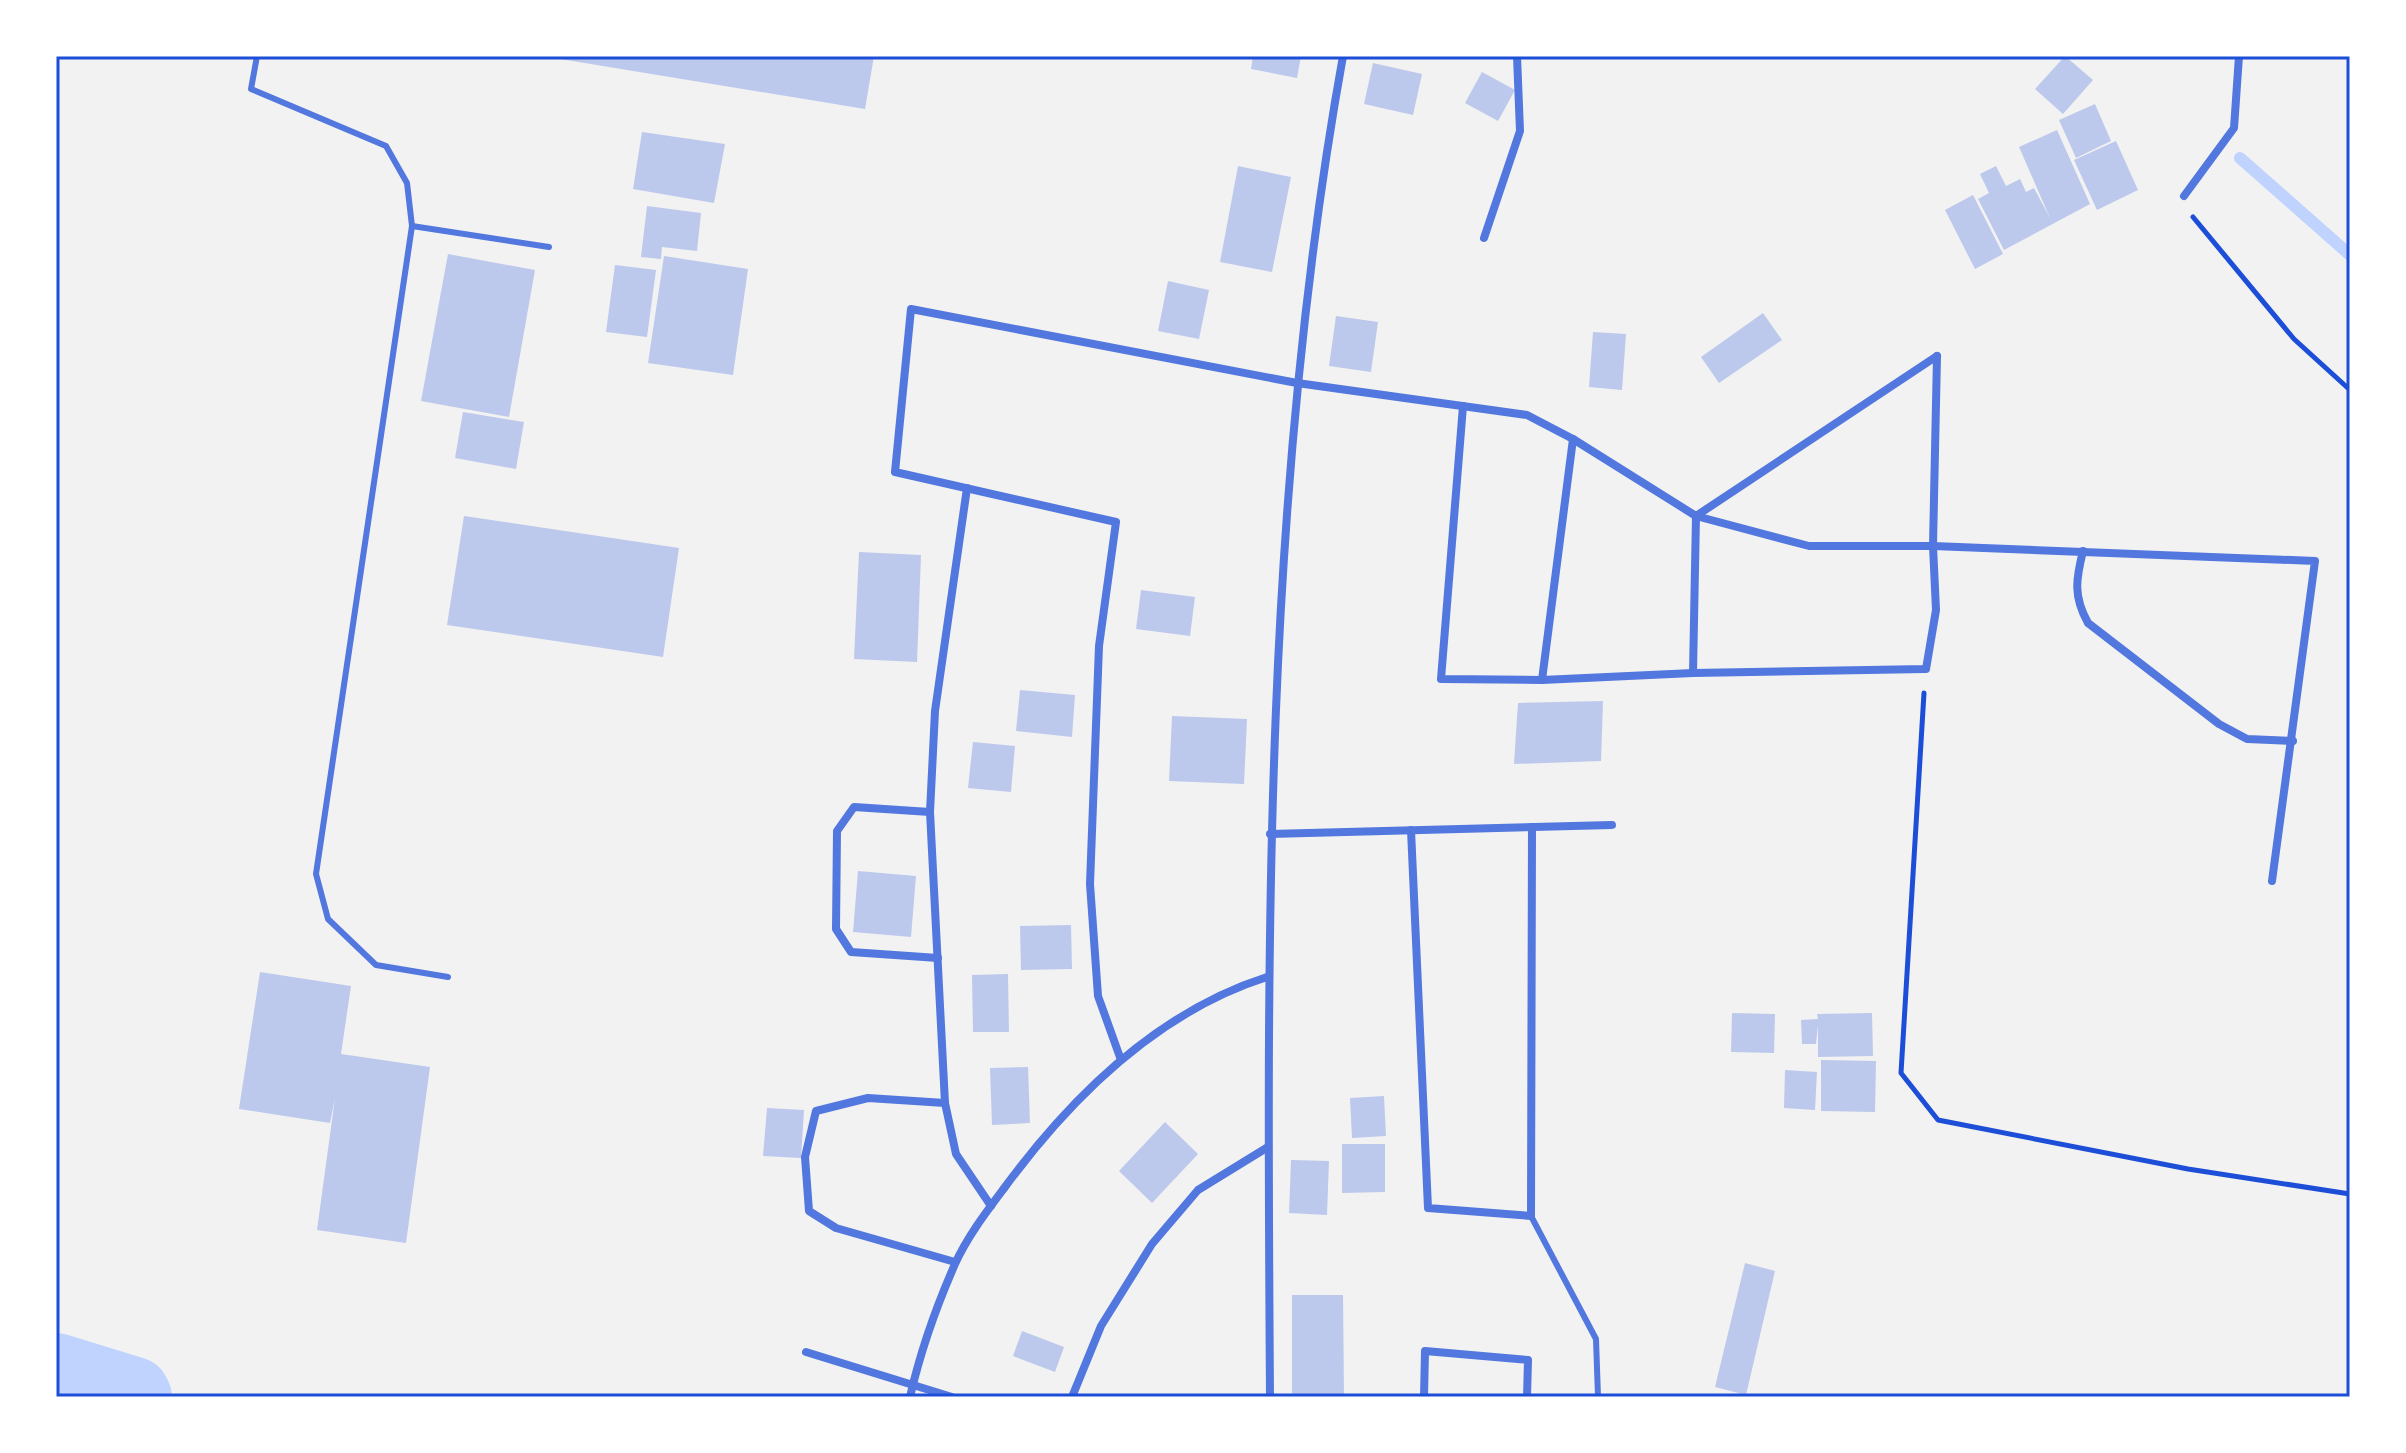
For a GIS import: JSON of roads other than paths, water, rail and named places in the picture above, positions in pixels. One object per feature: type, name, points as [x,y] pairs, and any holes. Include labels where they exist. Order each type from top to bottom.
[{"type":"street","points":[[1270,1397],[1267,977],[1280,619],[1297,383],[1328,141],[1343,56]]},
{"type":"street","points":[[1484,238],[1520,131],[1517,56]]},
{"type":"street","points":[[2184,196],[2234,128],[2239,56]]},
{"type":"street","points":[[1121,1060],[1098,996],[1090,884],[1099,646],[1116,522],[895,472],[911,309],[1297,383],[1527,415],[1573,439],[1696,516],[1809,546],[1933,546],[2315,561],[2272,881]]},
{"type":"street","points":[[1463,406],[1441,679],[1542,680],[1693,673],[1926,669],[1936,610],[1933,546],[1937,356],[1696,516]]},
{"type":"street","points":[[1542,680],[1573,439]]},
{"type":"street","points":[[967,488],[935,711],[930,812],[945,1103],[956,1154],[991,1206]]},
{"type":"street","points":[[1693,673],[1696,516]]},
{"type":"street","points":[[2083,551],[2074,585],[2078,606],[2088,623],[2219,724],[2247,739],[2293,741]]},
{"type":"street","points":[[930,812],[854,807],[837,831],[836,929],[851,952],[938,958]]},
{"type":"street","points":[[1270,834],[1612,825]]},
{"type":"street","points":[[1411,830],[1428,1208],[1531,1216],[1532,827]]},
{"type":"street","points":[[910,1397],[955,1262],[991,1206],[1047,1133],[1121,1060],[1154,1033],[1229,989],[1267,977]]},
{"type":"street","points":[[945,1103],[868,1098],[816,1111],[805,1157],[809,1211],[836,1228],[955,1262]]},
{"type":"street","points":[[1072,1397],[1101,1326],[1152,1244],[1198,1190],[1268,1147]]},
{"type":"street","points":[[1424,1397],[1425,1351],[1528,1360],[1527,1397]]},
{"type":"street","points":[[806,1352],[952,1397]]},
{"type":"lane","points":[[257,56],[251,89],[386,146],[407,183],[412,226],[316,874],[328,919],[376,965],[448,977]]},
{"type":"lane","points":[[412,226],[549,247]]},
{"type":"lane","points":[[1531,1216],[1596,1339],[1598,1397]]},
{"type":"waterway","points":[[2240,158],[2350,255]]},
{"type":"waterway","points":[[56,1369],[134,1393],[136,1397]]}]
